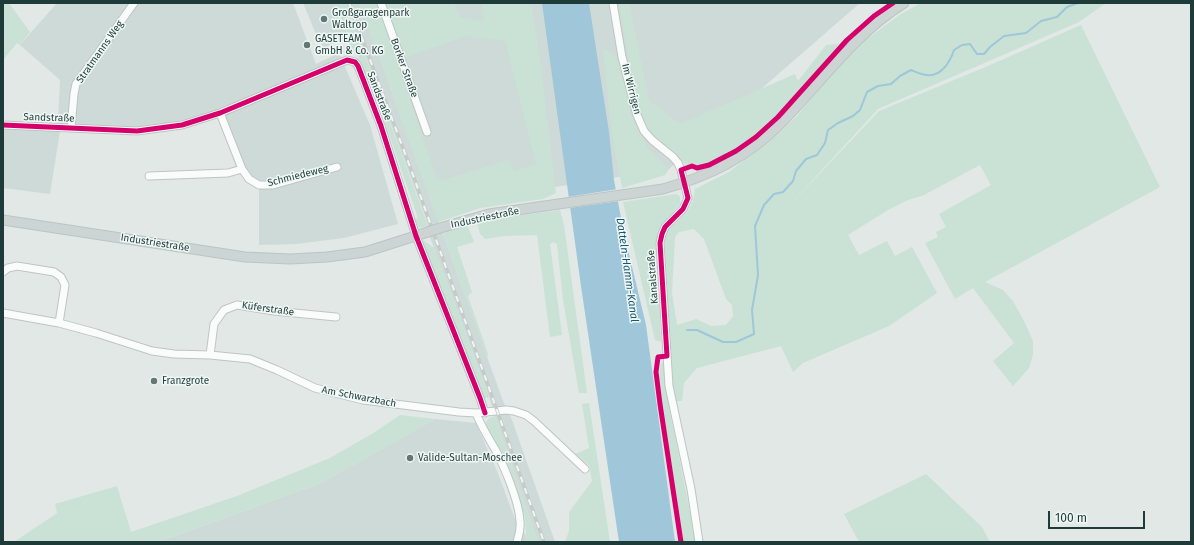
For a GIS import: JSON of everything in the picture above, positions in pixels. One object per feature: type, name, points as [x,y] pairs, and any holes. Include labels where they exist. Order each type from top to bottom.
[{"type":"main road","name":"Industriestraße","points":[[3,220],[245,257],[290,260],[365,252],[489,214],[663,189],[709,174],[760,142],[780,124],[853,44],[879,21],[904,3]]},
{"type":"street","name":"Stratmanns Weg","points":[[71,128],[76,84],[134,3]]},
{"type":"street","name":"Borker Straße","points":[[381,3],[427,132]]},
{"type":"street","name":"Im Wirrigen","points":[[613,3],[622,57],[636,115],[644,131],[678,163],[682,170],[685,183]]},
{"type":"street","name":"Sandstraße","points":[[3,125],[137,131],[182,125],[220,113],[347,60],[355,62],[358,66],[381,126],[416,236],[480,398],[484,413]]},
{"type":"street","name":"Schmiedeweg","points":[[220,113],[242,169],[249,179],[259,185],[273,185],[337,167]]},
{"type":"street","points":[[149,176],[228,173],[242,169]]},
{"type":"street","name":"Kanalstraße","points":[[685,183],[688,198],[686,203],[679,214],[665,227],[660,243],[669,386],[691,489],[699,542]]},
{"type":"street","points":[[3,272],[11,267],[17,266],[54,272],[61,277],[65,285],[59,323]]},
{"type":"street","name":"Küferstraße","points":[[210,355],[214,324],[224,310],[237,305],[336,317]]},
{"type":"street","name":"Am Schwarzbach","points":[[3,312],[59,323],[152,351],[174,354],[210,355],[250,359],[315,388],[363,400],[458,412],[484,413],[506,410],[526,415],[585,469]]},
{"type":"street","points":[[476,413],[507,474],[518,508],[520,533],[517,542]]},
{"type":"shaded area","points":[[57,3],[293,3],[316,64],[339,53],[370,125],[398,224],[344,238],[296,244],[259,245],[259,185],[249,179],[220,113],[182,125],[137,131],[71,128],[58,122],[60,80],[20,45]]},
{"type":"shaded area","name":"Großgaragenpark Waltrop","points":[[303,3],[333,3],[342,30],[345,29],[348,37],[324,48],[319,41]]},
{"type":"shaded area","points":[[346,3],[360,3],[555,542],[538,542],[489,397],[426,226],[428,225],[425,216]]},
{"type":"shaded area","points":[[368,3],[860,3],[669,169],[441,205]]},
{"type":"shaded area","points":[[3,129],[60,131],[50,194],[3,188]]},
{"type":"shaded area","points":[[435,419],[476,423],[497,471],[515,519],[525,534],[528,542],[158,542],[321,483]]},
{"type":"green space","points":[[3,3],[9,3],[30,32],[20,45],[17,43],[3,60]]},
{"type":"green space","points":[[333,3],[346,3],[428,226],[419,228],[414,220],[418,218],[383,117],[359,58],[351,47],[345,29],[342,30]]},
{"type":"green space","points":[[360,3],[377,3],[437,179],[444,180],[508,160],[514,171],[536,164],[505,41],[465,36],[405,58],[385,3],[454,3],[460,17],[484,21],[482,3],[531,3],[539,51],[556,193],[543,199],[480,208],[438,222]]},
{"type":"green space","points":[[619,3],[629,3],[649,100],[680,124],[795,74],[798,81],[826,45],[839,44],[801,92],[768,125],[742,147],[712,165],[697,169],[685,164],[649,132],[637,108]]},
{"type":"green space","points":[[921,3],[1106,3],[1079,22],[878,109],[789,206],[879,111],[988,66],[1081,25],[1160,187],[985,282],[1003,290],[1013,301],[1033,341],[1033,355],[1029,368],[1013,386],[993,361],[1014,343],[973,288],[955,299],[925,243],[938,237],[936,232],[946,227],[939,214],[991,185],[980,165],[924,195],[908,200],[888,210],[848,235],[859,255],[887,241],[895,256],[912,247],[937,293],[889,326],[803,363],[793,372],[781,346],[697,368],[684,383],[682,401],[676,401],[671,378],[664,244],[667,232],[687,212],[693,201],[695,189],[729,172],[767,143],[797,116],[838,65],[864,41],[901,14]],"holes":[[[694,229],[704,239],[726,299],[732,305],[733,316],[726,325],[711,326],[696,319],[677,325],[672,293],[675,237],[679,232]]]},
{"type":"green space","points":[[603,50],[607,50],[614,55],[624,69],[631,114],[647,147],[669,169],[665,175],[622,188],[611,127]]},
{"type":"green space","points":[[677,194],[680,197],[680,204],[660,227],[657,237],[661,342],[655,340],[623,202]]},
{"type":"green space","points":[[560,210],[564,225],[587,393],[579,393],[563,300],[557,244],[553,242],[550,244],[562,335],[550,337],[537,235],[504,236],[485,239],[480,234],[477,223],[498,218]]},
{"type":"green space","points":[[467,224],[474,242],[457,247],[472,292],[468,296],[488,354],[487,358],[442,231]]},
{"type":"green space","points":[[423,240],[434,248],[489,397],[483,399],[425,251]]},
{"type":"green space","points":[[661,363],[664,363],[670,412],[696,542],[683,542],[659,377]]},
{"type":"green space","points":[[589,403],[610,542],[565,542],[569,531],[569,512],[592,481],[589,465],[575,454],[589,448],[582,404]]},
{"type":"green space","points":[[400,415],[435,419],[321,483],[158,542],[14,542],[57,513],[55,504],[117,486],[131,532],[237,496],[330,458],[375,432]]},
{"type":"green space","points":[[495,416],[538,542],[528,542],[525,518],[513,481],[486,428],[486,422],[489,418]]},
{"type":"green space","points":[[926,474],[982,527],[990,542],[859,542],[844,514]]},
{"type":"water","name":"Datteln-Hamm-Kanal","points":[[542,3],[589,3],[609,132],[614,180],[623,229],[646,325],[675,542],[619,542],[581,286]]},
{"type":"pier","points":[[618,189],[620,201],[569,208],[567,197]]},
{"type":"waterway","points":[[687,330],[697,330],[723,342],[736,342],[754,334],[752,310],[758,275],[755,226],[764,205],[774,194],[783,192],[793,181],[796,171],[806,159],[817,155],[825,143],[828,130],[838,123],[853,116],[860,110],[867,92],[878,86],[891,84],[900,76],[911,70],[925,75],[937,74],[947,64],[954,50],[962,45],[970,44],[977,54],[984,54],[1004,36],[1026,33],[1041,21],[1057,17],[1067,7],[1078,3]]},
{"type":"railway","points":[[349,3],[413,175],[544,542]]},
{"type":"cycle path","points":[[681,542],[656,372],[658,357],[667,356],[660,243],[665,227],[683,209],[688,198],[681,170],[692,166],[697,168],[709,165],[736,151],[756,137],[778,117],[847,40],[874,16],[893,3]]},
{"type":"cycle path","points":[[3,125],[137,131],[182,125],[220,113],[347,60],[355,62],[358,66],[381,126],[416,236],[485,413]]},
{"type":"place","name":"Großgaragenpark Waltrop","points":[[324,19]]},
{"type":"place","name":"GASETEAM GmbH & Co. KG","points":[[307,45]]},
{"type":"place","name":"Franzgrote","points":[[154,381]]},
{"type":"place","name":"Valide-Sultan-Moschee","points":[[410,458]]}]
